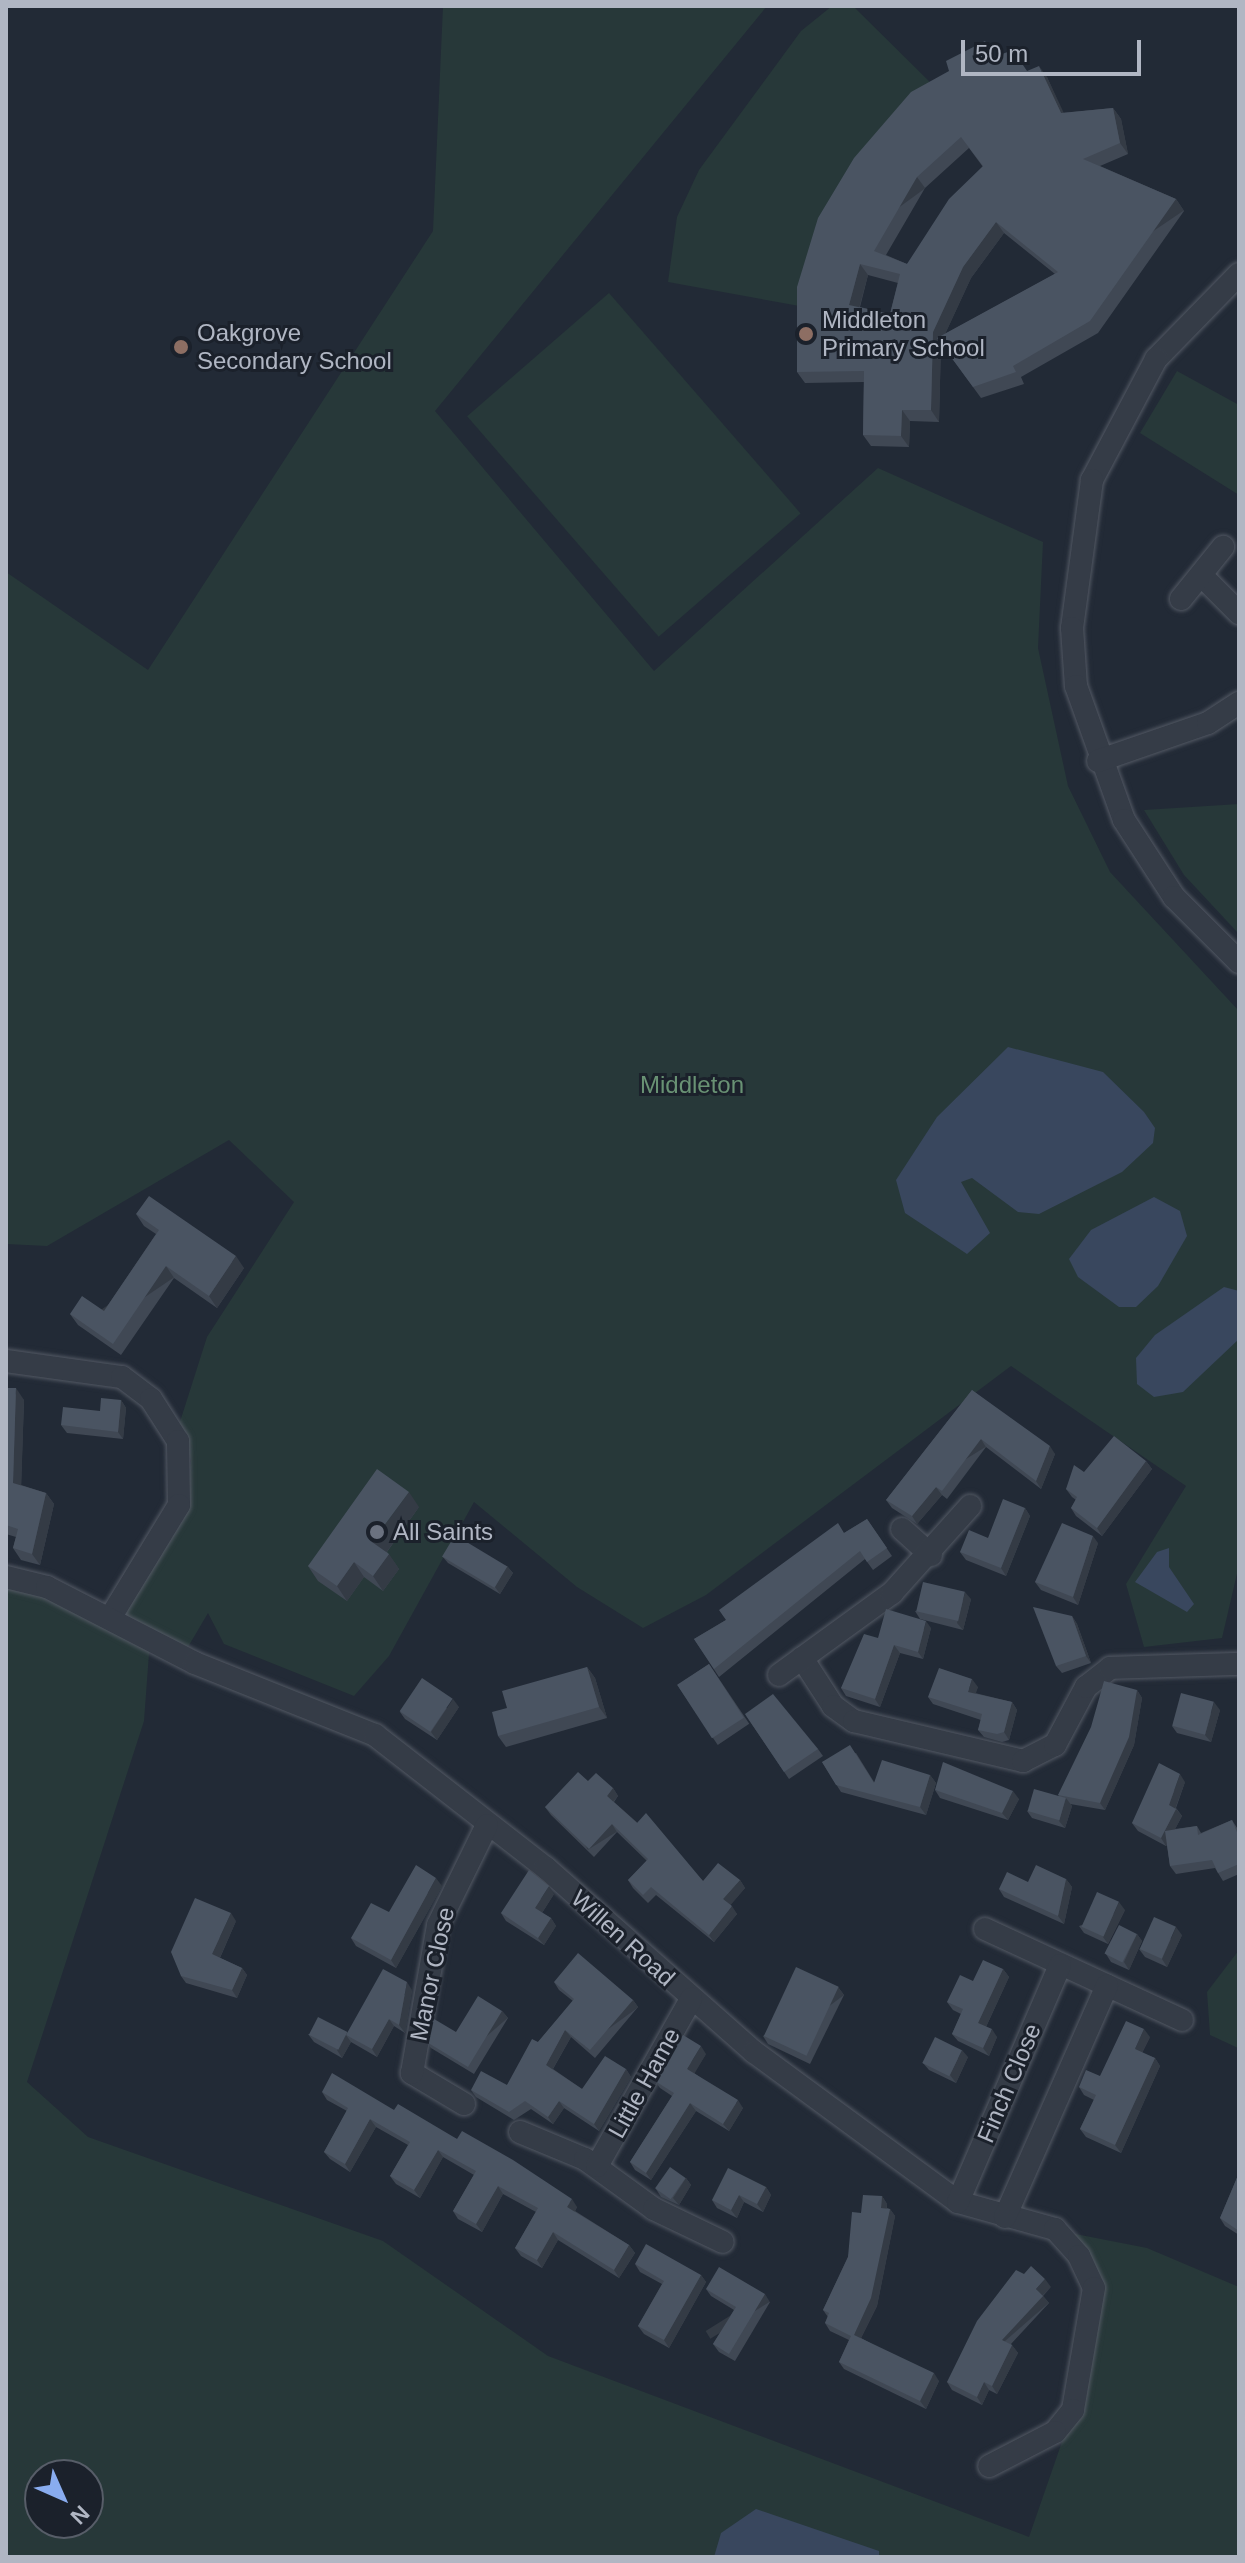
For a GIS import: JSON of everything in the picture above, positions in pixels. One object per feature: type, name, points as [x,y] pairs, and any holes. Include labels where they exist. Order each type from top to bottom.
[{"type":"street","points":[[1239,274],[1156,359],[1092,480],[1072,628],[1076,686],[1098,761],[1124,820],[1174,897],[1239,962]]},
{"type":"street","points":[[1181,599],[1223,547]]},
{"type":"street","points":[[1201,575],[1239,613]]},
{"type":"street","points":[[1098,761],[1208,723],[1239,703]]},
{"type":"street","points":[[6,1361],[122,1377],[151,1399],[178,1441],[179,1505],[110,1618]]},
{"type":"street","points":[[779,1675],[931,1555],[970,1506]]},
{"type":"street","points":[[902,1529],[931,1555]]},
{"type":"street","name":"Willen Road","points":[[6,1577],[47,1587],[195,1663],[368,1731],[487,1825],[691,1999],[958,2202],[1055,2229],[1079,2256],[1094,2288],[1073,2410],[1055,2432],[989,2466]]},
{"type":"street","points":[[802,1658],[833,1706],[854,1721],[1023,1761],[1055,1745],[1086,1687],[1110,1668],[1239,1664]]},
{"type":"street","name":"Manor Close","points":[[464,2104],[412,2073],[438,1925],[487,1825]]},
{"type":"street","points":[[985,1929],[1182,2020]]},
{"type":"street","name":"Finch Close","points":[[958,2202],[1060,1965]]},
{"type":"street","name":"Finch Close","points":[[1005,2217],[1107,1986]]},
{"type":"street","name":"Little Hame","points":[[597,2166],[691,1999]]},
{"type":"street","name":"Little Hame","points":[[520,2132],[597,2166],[654,2209],[723,2242]]},
{"type":"green space","name":"Middleton","points":[[443,6],[767,6],[435,411],[654,671],[878,468],[1043,542],[1038,648],[1068,786],[1110,872],[1239,1011],[1239,1565],[1222,1638],[1144,1647],[1126,1584],[1186,1486],[1011,1366],[706,1595],[643,1628],[577,1587],[474,1502],[389,1656],[354,1696],[224,1644],[208,1613],[188,1647],[122,1614],[186,1508],[191,1460],[178,1428],[207,1337],[294,1202],[229,1140],[47,1246],[6,1244],[6,572],[148,670],[433,231]]},
{"type":"green space","points":[[832,6],[853,6],[940,92],[805,307],[668,282],[677,217],[699,170],[801,31]]},
{"type":"green space","points":[[609,293],[801,513],[659,637],[467,416]]},
{"type":"green space","points":[[1177,371],[1239,405],[1239,495],[1140,433]]},
{"type":"green space","points":[[1239,804],[1239,934],[1184,875],[1144,810]]},
{"type":"green space","points":[[6,1580],[150,1640],[144,1721],[27,2082],[88,2137],[383,2241],[548,2356],[1029,2537],[1073,2410],[1094,2288],[1055,2230],[1147,2248],[1239,2287],[1239,2557],[6,2557]]},
{"type":"green space","points":[[1239,1950],[1238,2048],[1210,2035],[1207,1992]]},
{"type":"water","points":[[1008,1047],[1103,1072],[1144,1112],[1155,1128],[1153,1143],[1122,1172],[1039,1214],[1018,1212],[972,1178],[961,1182],[990,1233],[967,1254],[905,1213],[896,1180],[937,1117]]},
{"type":"water","points":[[1154,1197],[1180,1211],[1187,1236],[1158,1286],[1136,1307],[1119,1307],[1078,1277],[1069,1259],[1091,1230]]},
{"type":"water","points":[[1224,1287],[1239,1291],[1239,1339],[1183,1392],[1154,1397],[1137,1384],[1136,1358],[1155,1335]]},
{"type":"water","points":[[1169,1548],[1169,1567],[1194,1604],[1187,1612],[1135,1582],[1157,1552]]},
{"type":"water","points":[[756,2509],[879,2551],[879,2557],[714,2557],[721,2533]]},
{"type":"building","name":"Middleton Primary School","points":[[985,41],[994,57],[1013,50],[1027,71],[1039,66],[1061,113],[1113,108],[1120,143],[1083,159],[1176,199],[1090,321],[1013,366],[1016,372],[973,387],[937,338],[1058,272],[996,222],[963,267],[933,332],[931,410],[902,410],[901,436],[863,435],[864,371],[797,372],[797,287],[818,218],[854,158],[911,92],[949,71],[946,61]],"holes":[[[961,137],[983,166],[949,199],[907,264],[874,251],[917,177]],[[860,264],[900,274],[890,314],[849,305]]]},
{"type":"building","points":[[149,1196],[236,1256],[209,1296],[166,1266],[113,1344],[70,1314],[82,1296],[104,1311],[159,1230],[136,1214]]},
{"type":"building","points":[[6,1388],[16,1388],[13,1483],[46,1493],[32,1554],[13,1548],[18,1529],[6,1525]]},
{"type":"building","points":[[972,1390],[1050,1446],[1036,1481],[981,1439],[942,1491],[936,1487],[912,1516],[886,1500]]},
{"type":"building","points":[[101,1398],[121,1400],[118,1432],[61,1425],[63,1407],[100,1411]]},
{"type":"building","points":[[1114,1436],[1146,1461],[1097,1528],[1071,1508],[1077,1497],[1066,1489],[1074,1465],[1084,1472]]},
{"type":"building","points":[[377,1469],[409,1492],[372,1542],[389,1554],[373,1576],[354,1562],[337,1586],[308,1566]]},
{"type":"building","points":[[1003,1499],[1025,1508],[1001,1568],[960,1552],[969,1530],[988,1538]]},
{"type":"building","points":[[867,1519],[887,1548],[867,1562],[860,1551],[714,1669],[694,1639],[726,1620],[719,1610],[838,1523],[844,1533]]},
{"type":"building","points":[[1062,1523],[1093,1536],[1073,1597],[1035,1582]]},
{"type":"building","points":[[455,1535],[507,1566],[494,1588],[442,1556]]},
{"type":"building","points":[[923,1582],[965,1592],[958,1621],[916,1611]]},
{"type":"building","points":[[1033,1607],[1072,1616],[1086,1656],[1056,1666]]},
{"type":"building","points":[[886,1609],[926,1621],[918,1652],[894,1645],[875,1699],[841,1688],[864,1634],[878,1638]]},
{"type":"building","points":[[709,1664],[744,1718],[712,1738],[677,1685]]},
{"type":"building","points":[[587,1667],[599,1707],[498,1736],[492,1712],[507,1708],[502,1691]]},
{"type":"building","points":[[939,1668],[972,1679],[968,1692],[1012,1702],[1004,1732],[997,1734],[978,1730],[982,1714],[928,1697]]},
{"type":"building","points":[[422,1678],[453,1699],[430,1732],[400,1711]]},
{"type":"building","points":[[1104,1681],[1137,1690],[1129,1737],[1100,1803],[1058,1795],[1091,1727]]},
{"type":"building","points":[[1181,1693],[1214,1702],[1205,1735],[1172,1726]]},
{"type":"building","points":[[773,1694],[818,1749],[784,1772],[745,1714]]},
{"type":"building","points":[[850,1745],[874,1783],[882,1760],[930,1775],[920,1807],[836,1785],[822,1762]]},
{"type":"building","points":[[943,1762],[1013,1791],[1002,1813],[935,1790]]},
{"type":"building","points":[[1159,1763],[1180,1774],[1169,1805],[1176,1809],[1161,1838],[1132,1823]]},
{"type":"building","points":[[578,1772],[588,1781],[596,1773],[613,1788],[607,1796],[637,1823],[646,1813],[703,1881],[718,1863],[740,1880],[723,1899],[732,1906],[709,1935],[651,1887],[643,1895],[628,1880],[648,1859],[612,1824],[589,1849],[545,1807]]},
{"type":"building","points":[[1034,1789],[1066,1798],[1059,1820],[1028,1811]]},
{"type":"building","points":[[1232,1820],[1239,1837],[1239,1864],[1218,1873],[1212,1860],[1170,1866],[1165,1831],[1197,1826],[1198,1835]]},
{"type":"building","points":[[416,1865],[436,1878],[391,1960],[351,1938],[371,1903],[389,1912]]},
{"type":"building","points":[[1036,1865],[1066,1879],[1058,1916],[999,1889],[1007,1872],[1028,1882]]},
{"type":"building","points":[[529,1870],[549,1886],[535,1908],[551,1918],[538,1938],[501,1913]]},
{"type":"building","points":[[1097,1892],[1119,1902],[1103,1936],[1082,1927]]},
{"type":"building","points":[[195,1898],[231,1913],[212,1954],[242,1968],[232,1990],[181,1976],[171,1952]]},
{"type":"building","points":[[1154,1917],[1176,1927],[1162,1959],[1140,1949]]},
{"type":"building","points":[[1119,1925],[1137,1934],[1122,1963],[1104,1954]]},
{"type":"building","points":[[578,1953],[633,2000],[590,2050],[565,2030],[546,2065],[582,2089],[605,2056],[626,2069],[594,2124],[559,2101],[548,2117],[525,2101],[509,2112],[471,2090],[481,2071],[507,2085],[532,2039],[538,2042],[574,1999],[554,1982]]},
{"type":"building","points":[[983,1960],[1003,1969],[978,2023],[992,2029],[983,2048],[952,2034],[963,2009],[947,2002],[960,1975],[973,1981]]},
{"type":"building","points":[[796,1967],[839,1987],[806,2056],[764,2036]]},
{"type":"building","points":[[383,1969],[407,1982],[399,2025],[389,2019],[372,2049],[346,2035]]},
{"type":"building","points":[[478,1996],[502,2011],[468,2067],[425,2041],[429,2016],[456,2032]]},
{"type":"building","points":[[318,2017],[347,2032],[338,2050],[309,2035]]},
{"type":"building","points":[[1126,2021],[1144,2029],[1135,2049],[1155,2058],[1115,2145],[1080,2129],[1096,2095],[1079,2087],[1086,2070],[1100,2076]]},
{"type":"building","points":[[683,2035],[701,2046],[687,2069],[738,2100],[723,2124],[690,2103],[646,2173],[630,2162],[674,2093],[655,2081]]},
{"type":"building","points":[[935,2037],[962,2050],[949,2076],[922,2063]]},
{"type":"building","points":[[332,2073],[394,2110],[398,2104],[457,2139],[462,2131],[572,2199],[567,2207],[629,2245],[614,2270],[553,2232],[537,2260],[515,2248],[538,2208],[498,2186],[476,2224],[453,2211],[476,2171],[438,2150],[414,2190],[390,2176],[410,2142],[370,2119],[345,2164],[324,2152],[348,2108],[322,2092]]},
{"type":"building","points":[[670,2167],[686,2178],[671,2199],[655,2188]]},
{"type":"building","points":[[728,2168],[766,2187],[757,2204],[739,2195],[731,2210],[712,2200]]},
{"type":"building","points":[[1239,2173],[1239,2231],[1220,2218]]},
{"type":"building","points":[[863,2195],[882,2196],[881,2208],[890,2209],[871,2298],[854,2335],[934,2373],[920,2401],[839,2362],[851,2336],[825,2323],[829,2313],[823,2310],[848,2257],[852,2212],[861,2213]]},
{"type":"building","points":[[646,2244],[701,2275],[664,2340],[638,2326],[664,2281],[635,2264]]},
{"type":"building","points":[[1031,2266],[1045,2279],[1036,2289],[1043,2296],[1002,2340],[1012,2345],[992,2386],[984,2382],[977,2397],[947,2382],[977,2321],[1016,2270],[1024,2274]]},
{"type":"building","points":[[719,2267],[765,2294],[729,2354],[713,2344],[736,2307],[706,2289]]},
{"type":"place","name":"Middleton Primary School","points":[[806,334]]},
{"type":"place","name":"Oakgrove Secondary School","points":[[181,347]]},
{"type":"place","name":"All Saints","points":[[377,1532]]}]
